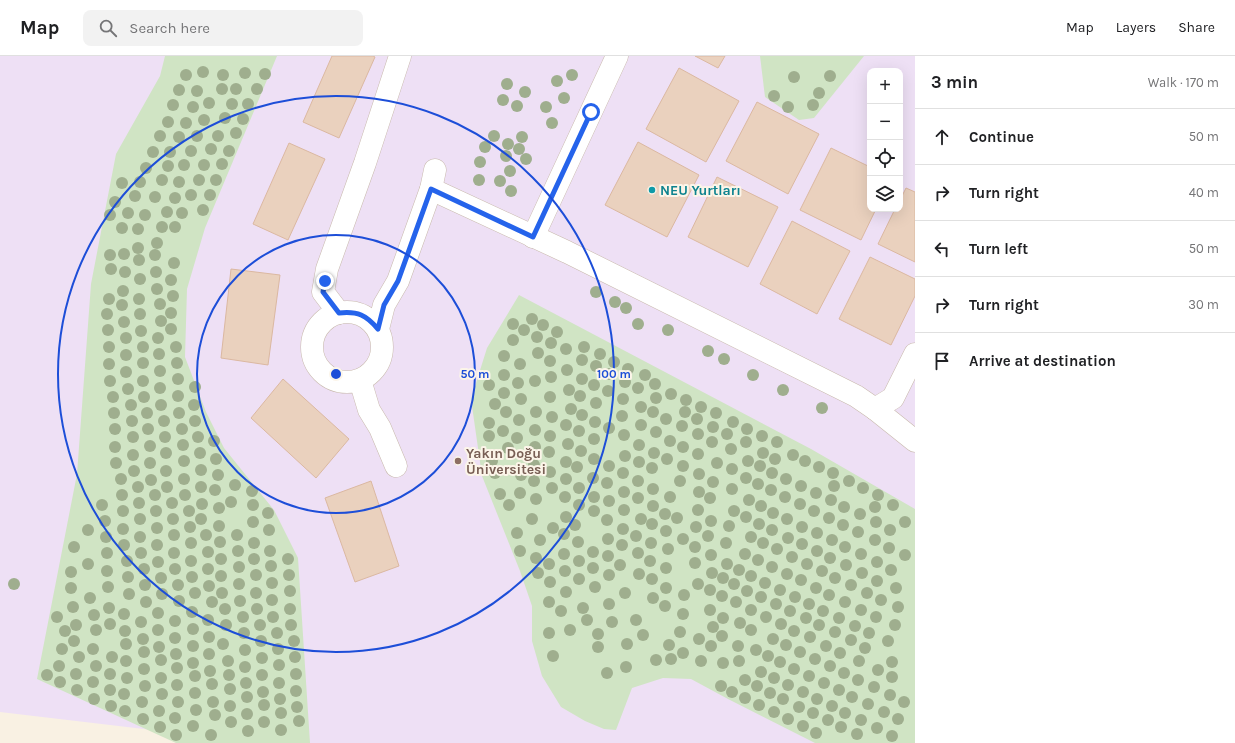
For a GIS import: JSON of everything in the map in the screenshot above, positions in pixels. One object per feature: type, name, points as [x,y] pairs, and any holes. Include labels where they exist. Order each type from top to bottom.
[{"type":"street","points":[[339,313],[323,292],[327,269],[365,163],[400,56]]},
{"type":"street","points":[[533,237],[617,56]]},
{"type":"street","points":[[378,329],[384,305],[398,281],[433,180],[533,237],[567,252],[856,396],[915,441]]},
{"type":"street","points":[[350,312],[360,314],[370,320],[378,329],[382,341],[382,353],[378,364],[371,374],[360,380],[348,383],[336,381],[326,376],[317,367],[313,356],[312,344],[314,334],[320,324],[329,317],[339,313],[350,312]]},
{"type":"street","points":[[875,409],[893,398],[915,354]]},
{"type":"street","points":[[360,380],[369,410],[380,428],[396,466]]},
{"type":"shaded area","name":"Yakın Doğu Üniversitesi","points":[[0,56],[915,56],[915,743],[262,743],[0,712]]},
{"type":"green space","points":[[165,56],[277,56],[205,228],[187,289],[185,357],[206,412],[224,448],[274,510],[298,558],[310,743],[176,743],[37,679],[77,474],[91,284],[116,154],[160,76]]},
{"type":"green space","points":[[760,56],[864,56],[814,118],[799,120],[765,97]]},
{"type":"green space","points":[[519,295],[811,449],[915,509],[915,743],[815,743],[691,679],[663,678],[632,688],[616,730],[604,729],[585,721],[561,707],[542,676],[532,641],[532,606],[520,571],[482,476],[471,399],[487,348]]},
{"type":"building","points":[[332,56],[375,57],[339,138],[303,122]]},
{"type":"building","points":[[695,56],[725,56],[718,68]]},
{"type":"building","name":"NEU Yurtları","points":[[679,68],[739,101],[706,162],[646,129]]},
{"type":"building","name":"NEU Yurtları","points":[[757,102],[819,134],[788,194],[726,161]]},
{"type":"building","name":"NEU Yurtları","points":[[638,142],[699,175],[667,237],[605,205]]},
{"type":"building","points":[[289,143],[325,159],[288,240],[253,224]]},
{"type":"building","points":[[831,148],[867,166],[867,212],[875,212],[861,240],[800,210]]},
{"type":"building","name":"NEU Yurtları","points":[[717,177],[778,207],[748,267],[688,237]]},
{"type":"building","points":[[906,188],[915,192],[915,262],[878,244],[894,212],[903,212],[903,194]]},
{"type":"building","points":[[792,221],[850,251],[817,314],[760,284]]},
{"type":"building","points":[[870,257],[915,279],[915,296],[891,345],[839,319]]},
{"type":"building","points":[[231,269],[280,275],[268,365],[221,358]]},
{"type":"building","points":[[283,379],[349,439],[316,478],[251,418]]},
{"type":"building","points":[[371,481],[399,566],[355,582],[325,498]]},
{"type":"place","name":"NEU Yurtları","points":[[652,190]]},
{"type":"place","name":"Yakın Doğu Üniversitesi","points":[[458,461]]},
{"type":"route","points":[[325,281],[323,292],[339,313],[350,312],[360,314],[370,320],[378,329],[384,305],[398,281],[431,189],[533,237],[591,112]]}]
